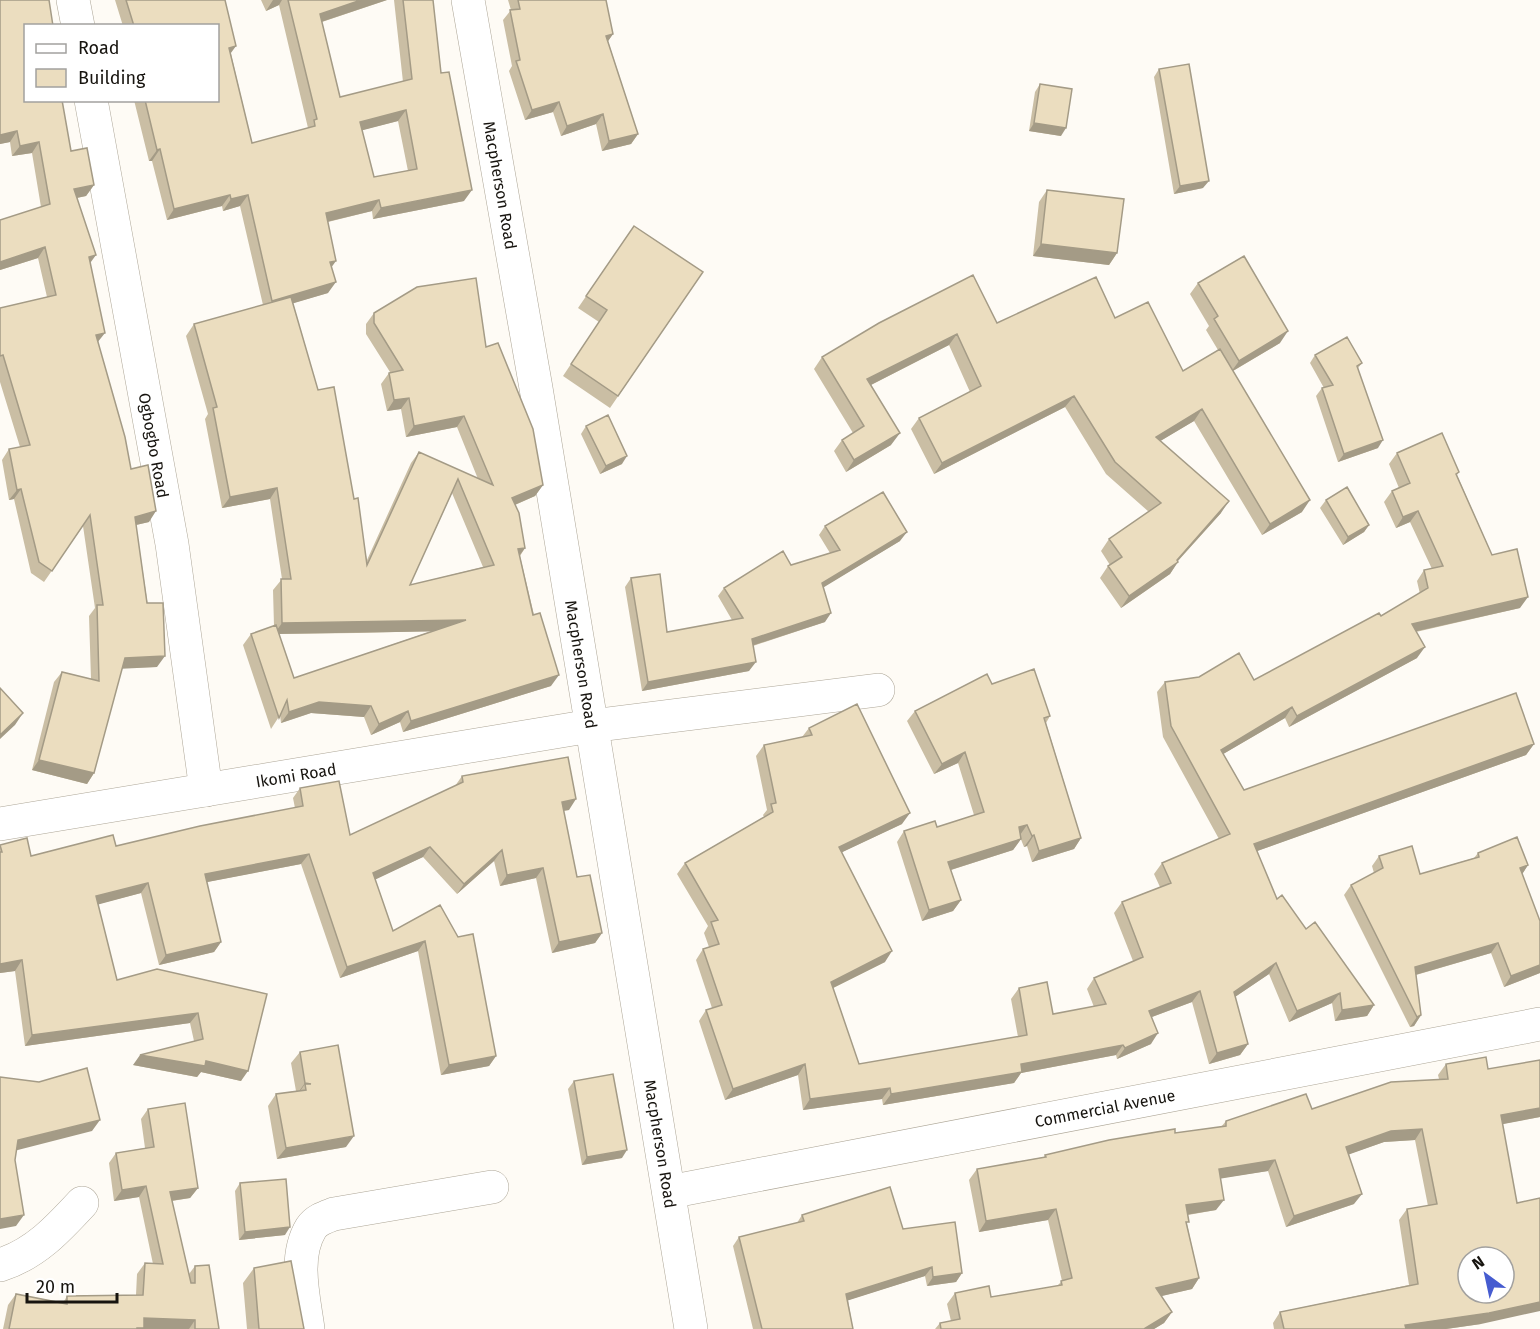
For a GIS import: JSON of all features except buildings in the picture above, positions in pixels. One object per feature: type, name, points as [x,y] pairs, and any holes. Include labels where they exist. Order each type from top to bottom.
[{"type":"street","points":[[74,0],[78,24]]},
{"type":"street","name":"Macpherson Road","points":[[468,0],[536,388],[691,1329]]},
{"type":"street","name":"Ogbogbo Road","points":[[91,102],[172,543],[206,790]]},
{"type":"street","name":"Ikomi Road","points":[[0,824],[591,726],[878,690]]},
{"type":"street","name":"Commercial Avenue","points":[[669,1192],[1540,1024]]},
{"type":"street","points":[[308,1329],[301,1270],[303,1249],[311,1227],[322,1218],[492,1187]]},
{"type":"street","points":[[0,1265],[15,1260],[52,1236],[82,1203]]}]
